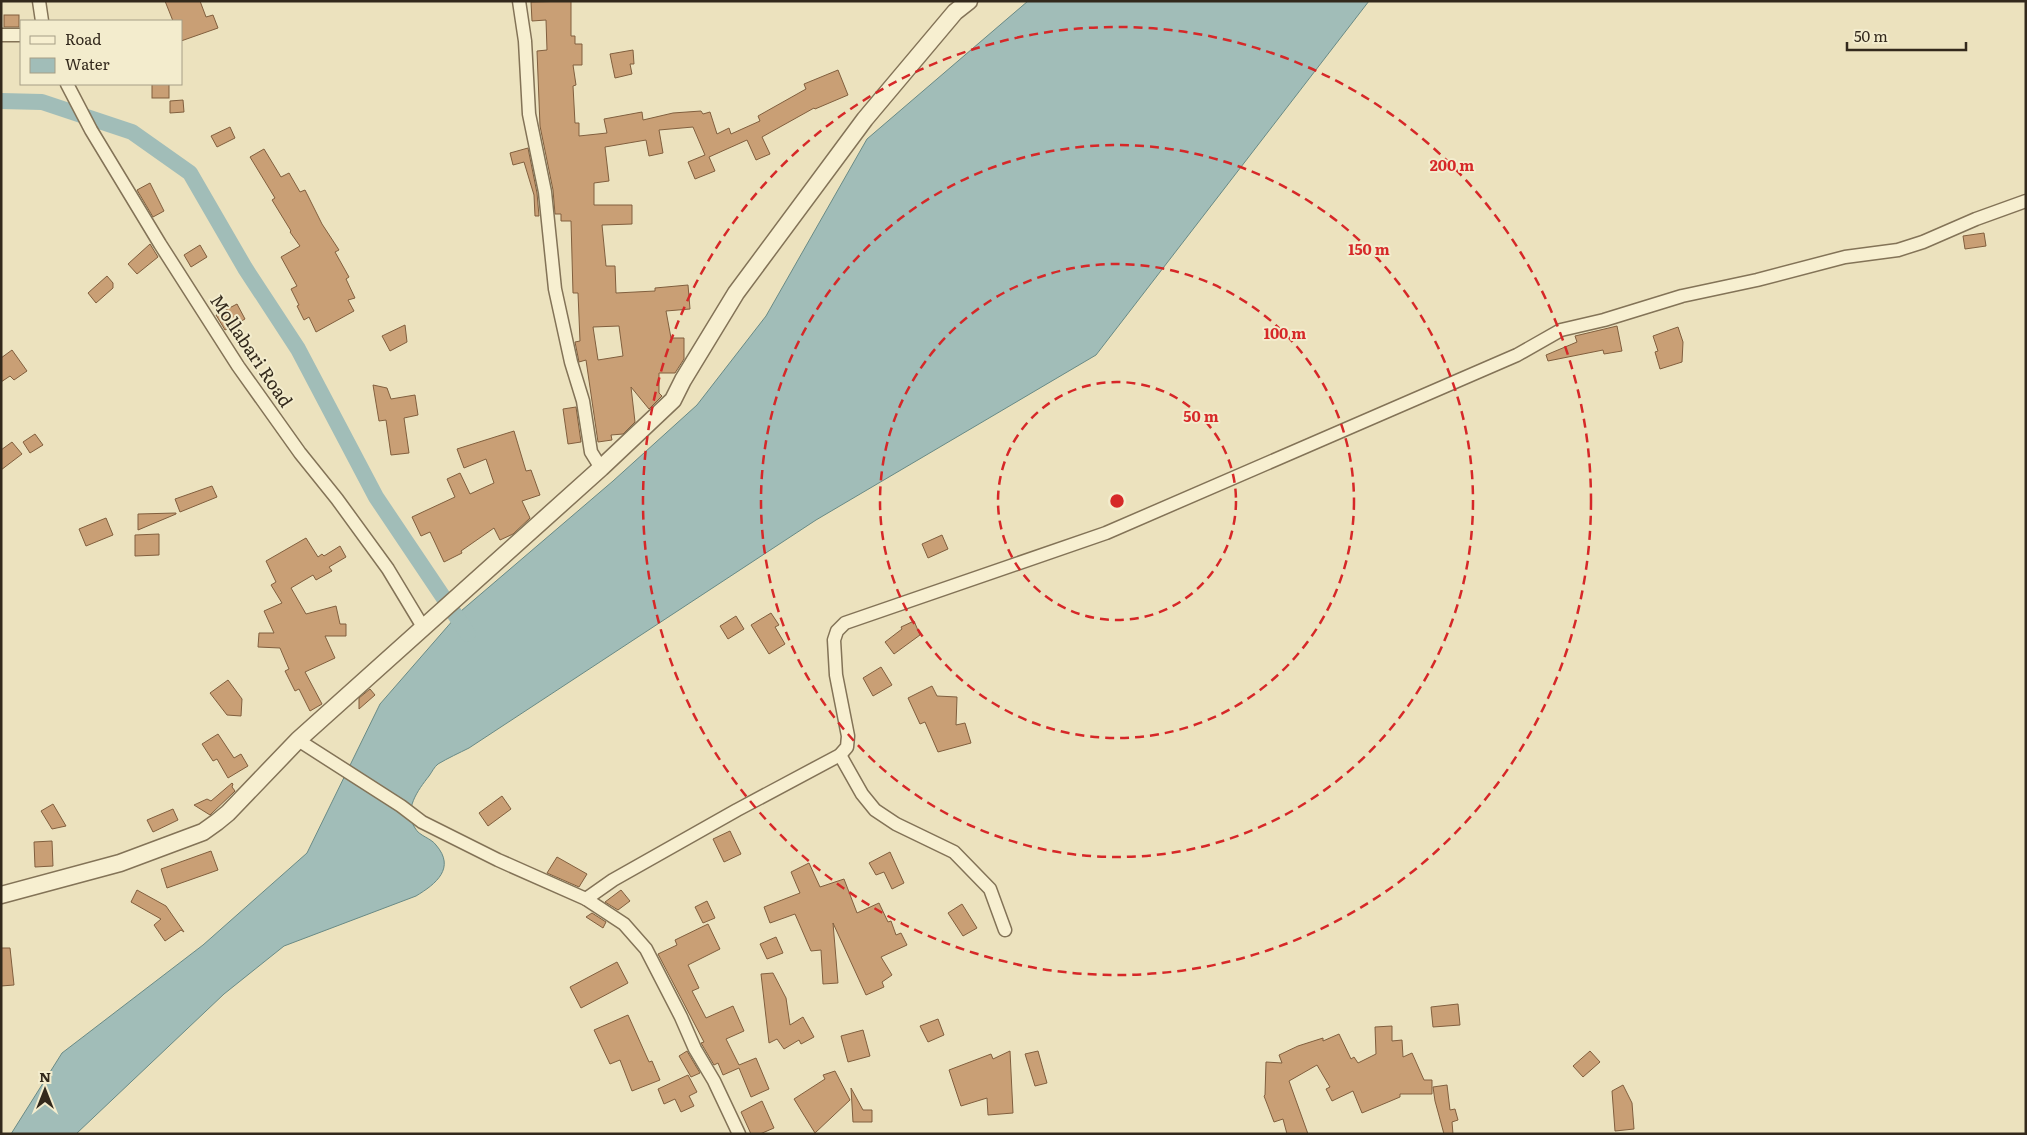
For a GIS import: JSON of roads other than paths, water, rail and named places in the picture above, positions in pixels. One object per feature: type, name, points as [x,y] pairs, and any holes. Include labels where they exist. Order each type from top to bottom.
[{"type":"street","points":[[39,1],[42,20]]},
{"type":"street","points":[[519,1],[525,41],[529,114],[545,192],[555,289],[571,362],[583,401],[591,452],[601,468]]},
{"type":"street","points":[[1,894],[120,863],[203,832],[228,813],[298,740],[601,468],[673,400],[736,292],[865,119],[955,12],[969,1]]},
{"type":"street","points":[[1,35],[20,35]]},
{"type":"street","name":"Mollabari Road","points":[[68,85],[91,130],[160,244],[238,366],[300,453],[337,499],[388,569],[423,626]]},
{"type":"street","points":[[586,899],[614,880],[737,810],[840,755],[847,747],[848,736],[836,675],[834,640],[837,631],[845,623],[1106,533],[1517,355],[1561,330],[1604,320],[1682,296],[1757,280],[1845,257],[1898,250],[2026,201]]},
{"type":"street","points":[[298,740],[422,822],[498,860],[586,899],[624,924],[646,950],[695,1049],[714,1081],[739,1134]]},
{"type":"street","points":[[840,755],[862,794],[875,810],[896,824],[954,852],[990,888],[1004,930]]},
{"type":"water","points":[[1028,1],[1369,1],[1096,355],[816,520],[469,748],[438,764],[413,800],[411,807],[412,821],[417,831],[434,843],[442,853],[444,868],[436,881],[416,896],[284,946],[224,994],[76,1134],[11,1134],[62,1053],[203,945],[307,853],[380,704],[461,611],[613,481],[697,405],[766,316],[867,139]]},
{"type":"waterway","points":[[1,101],[42,102],[132,132],[190,173],[245,268],[298,349],[376,497],[468,634]]}]
